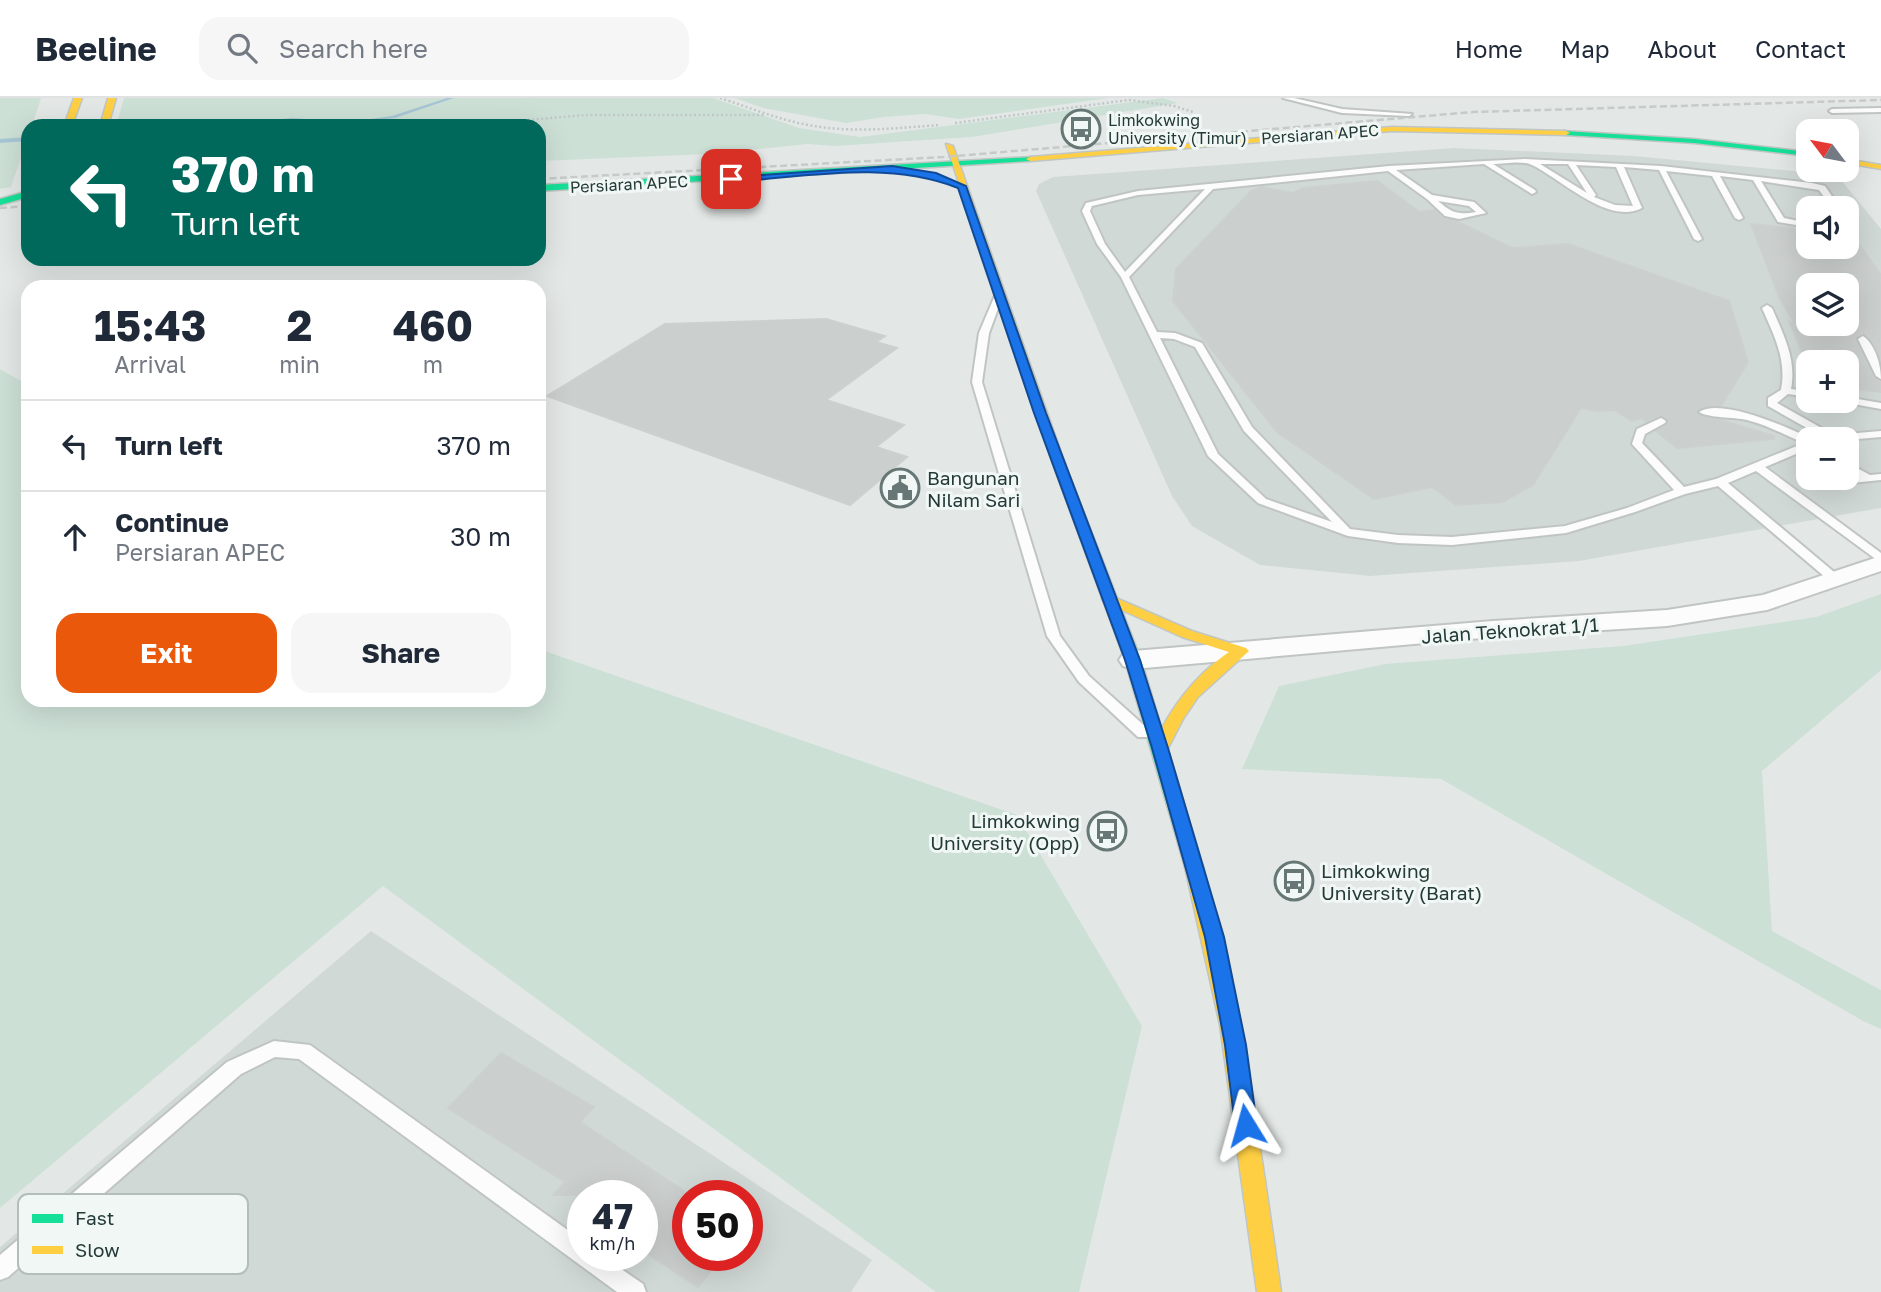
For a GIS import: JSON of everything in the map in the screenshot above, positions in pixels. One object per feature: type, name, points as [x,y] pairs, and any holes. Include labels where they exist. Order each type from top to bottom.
[{"type":"main road","points":[[70,119],[78,98]]},
{"type":"main road","points":[[106,119],[112,98]]},
{"type":"main road","name":"Persiaran APEC","points":[[1285,121],[1416,113]]},
{"type":"main road","points":[[1687,124],[1723,128]]},
{"type":"main road","name":"Persiaran APEC","points":[[546,188],[954,165],[1282,136],[1462,128],[1695,141],[1796,153]]},
{"type":"main road","points":[[1784,135],[1796,136]]},
{"type":"main road","points":[[949,146],[999,295],[1133,660],[1214,937],[1276,1291]]},
{"type":"main road","points":[[962,186],[981,169],[1006,161]]},
{"type":"main road","points":[[1859,163],[1881,166]]},
{"type":"main road","points":[[892,169],[933,175],[962,186]]},
{"type":"main road","points":[[0,203],[21,196]]},
{"type":"main road","points":[[0,203],[21,202]]},
{"type":"main road","points":[[1109,598],[1187,635],[1241,651]]},
{"type":"main road","points":[[1160,748],[1174,715],[1196,683],[1241,651]]},
{"type":"street","name":"Jalan Teknokrat 1/1","points":[[1133,660],[1493,629],[1667,618],[1768,602],[1836,580],[1881,561]]},
{"type":"lane","points":[[1286,98],[1342,111],[1416,113]]},
{"type":"lane","points":[[1832,111],[1881,110]]},
{"type":"lane","points":[[1486,162],[1532,192]]},
{"type":"lane","points":[[1796,449],[1759,468],[1720,482],[1681,491],[1632,510],[1566,529],[1452,541],[1398,539],[1348,532],[1262,501],[1213,456],[1125,278],[1091,226],[1086,211],[1089,205],[1099,200],[1389,169],[1486,162],[1619,165],[1714,173],[1819,186],[1827,196]]},
{"type":"lane","points":[[1533,162],[1569,188],[1588,197],[1622,208],[1638,208],[1619,165]]},
{"type":"lane","points":[[1571,163],[1592,195],[1588,197]]},
{"type":"lane","points":[[1661,168],[1698,239]]},
{"type":"lane","points":[[1389,169],[1454,217],[1482,213],[1471,204],[1430,197]]},
{"type":"lane","points":[[1714,173],[1739,218]]},
{"type":"lane","points":[[1755,178],[1781,220],[1796,223]]},
{"type":"lane","points":[[1125,278],[1211,187]]},
{"type":"lane","points":[[999,295],[984,333],[977,382],[1054,636],[1084,679],[1160,748]]},
{"type":"lane","points":[[1767,308],[1785,351],[1790,376],[1786,390],[1772,400],[1772,404],[1809,427]]},
{"type":"lane","points":[[1153,335],[1175,336],[1199,345],[1248,429],[1348,532]]},
{"type":"lane","points":[[1863,339],[1881,376]]},
{"type":"lane","points":[[1786,390],[1796,392]]},
{"type":"lane","points":[[1859,402],[1881,406]]},
{"type":"lane","points":[[1704,412],[1754,416],[1796,437]]},
{"type":"lane","points":[[1661,421],[1641,430],[1637,435],[1637,444],[1681,491]]},
{"type":"lane","points":[[1859,436],[1881,435]]},
{"type":"lane","points":[[1759,468],[1881,561]]},
{"type":"lane","points":[[1859,473],[1868,479]]},
{"type":"lane","points":[[1859,480],[1881,477]]},
{"type":"lane","points":[[1720,482],[1836,580]]},
{"type":"lane","points":[[88,1194],[234,1069],[274,1049],[303,1051],[567,1242]]},
{"type":"lane","points":[[0,1269],[18,1254]]},
{"type":"lane","points":[[606,1271],[635,1292]]},
{"type":"path","points":[[720,98],[774,116],[824,127],[858,130],[981,120],[1129,100],[1174,106],[1193,112]]},
{"type":"path","points":[[539,119],[664,113],[774,116]]},
{"type":"shaded area","points":[[1454,148],[1634,156],[1796,171],[1796,182],[1843,182],[1854,196],[1796,196],[1796,259],[1859,259],[1859,202],[1881,229],[1881,508],[1579,561],[1370,576],[1260,565],[1192,526],[1172,496],[1036,191],[1039,184],[1053,177]]},
{"type":"shaded area","points":[[371,931],[750,1180],[672,1180],[672,1271],[763,1271],[763,1188],[872,1260],[851,1292],[0,1292],[0,1247],[18,1232],[18,1274],[248,1274],[248,1194],[62,1194]]},
{"type":"green space","points":[[0,98],[41,98],[34,119],[21,119],[21,158],[11,187],[0,189]]},
{"type":"green space","points":[[124,98],[713,98],[799,128],[860,137],[1163,98],[1178,103],[972,137],[835,146],[808,144],[711,154],[546,161],[546,119],[118,119]]},
{"type":"green space","points":[[735,98],[1108,98],[959,119],[925,114],[846,123],[763,108]]},
{"type":"green space","points":[[0,369],[21,381],[21,707],[546,707],[546,651],[1017,815],[1142,1026],[1079,1292],[936,1292],[383,886],[0,1208]]},
{"type":"green space","points":[[1881,594],[1881,670],[1762,771],[1772,931],[1881,990],[1881,1029],[1441,779],[1242,769],[1279,686],[1385,664],[1623,646],[1816,617]]},
{"type":"building","points":[[1378,181],[1419,212],[1434,210],[1444,219],[1456,221],[1512,248],[1568,244],[1729,301],[1748,362],[1721,406],[1708,406],[1697,413],[1774,436],[1774,439],[1677,448],[1656,431],[1668,422],[1662,416],[1646,422],[1642,418],[1632,421],[1614,410],[1581,408],[1533,485],[1502,502],[1456,505],[1432,487],[1374,499],[1277,432],[1173,301],[1176,269],[1251,191],[1262,187],[1293,193],[1303,188]]},
{"type":"building","points":[[1751,224],[1796,229],[1796,259],[1859,259],[1859,244],[1881,275],[1881,361],[1869,338],[1863,333],[1859,336],[1859,273],[1796,273],[1796,336],[1858,336],[1855,338],[1874,377],[1881,382],[1881,392],[1859,389],[1859,350],[1801,350],[1790,322],[1795,324],[1780,299]]},
{"type":"building","points":[[826,319],[885,336],[876,342],[897,348],[826,400],[904,425],[876,447],[907,457],[850,505],[547,396],[665,324]]},
{"type":"building","points":[[501,1053],[594,1107],[580,1122],[672,1183],[672,1270],[658,1261],[658,1180],[567,1180],[567,1195],[553,1195],[565,1182],[448,1108]]},
{"type":"building","points":[[674,1271],[711,1271],[698,1287]]},
{"type":"waterway","points":[[378,119],[452,98]]},
{"type":"waterway","points":[[0,141],[21,140]]},
{"type":"railway","points":[[546,179],[944,157],[1473,112],[1881,100]]},
{"type":"railway","points":[[0,208],[21,206]]},
{"type":"traffic: fast","points":[[1566,133],[1694,141],[1796,153]]},
{"type":"traffic: fast","points":[[546,188],[1030,159]]},
{"type":"traffic: fast","points":[[0,202],[21,196]]},
{"type":"traffic: fast","points":[[1059,464],[1133,660],[1194,867]]},
{"type":"traffic: slow","points":[[70,119],[78,98]]},
{"type":"traffic: slow","points":[[106,119],[112,98]]},
{"type":"traffic: slow","points":[[1030,159],[1392,129],[1566,133]]},
{"type":"traffic: slow","points":[[949,146],[1059,464]]},
{"type":"traffic: slow","points":[[1859,163],[1881,167]]},
{"type":"traffic: slow","points":[[1109,599],[1187,634],[1241,651]]},
{"type":"traffic: slow","points":[[1160,748],[1175,717],[1192,693],[1213,672],[1241,651]]},
{"type":"traffic: slow","points":[[1194,867],[1230,1025],[1269,1292]]},
{"type":"place","name":"Limkokwing University (Timur)","points":[[1081,129]]},
{"type":"place","name":"Bangunan Nilam Sari","points":[[900,488]]},
{"type":"place","name":"Limkokwing University (Opp)","points":[[1107,831]]},
{"type":"place","name":"Limkokwing University (Barat)","points":[[1294,881]]},
{"type":"route","points":[[731,179],[892,169],[933,175],[962,186],[1040,413],[1133,660],[1160,748],[1214,937],[1235,1045],[1246,1125]]}]
